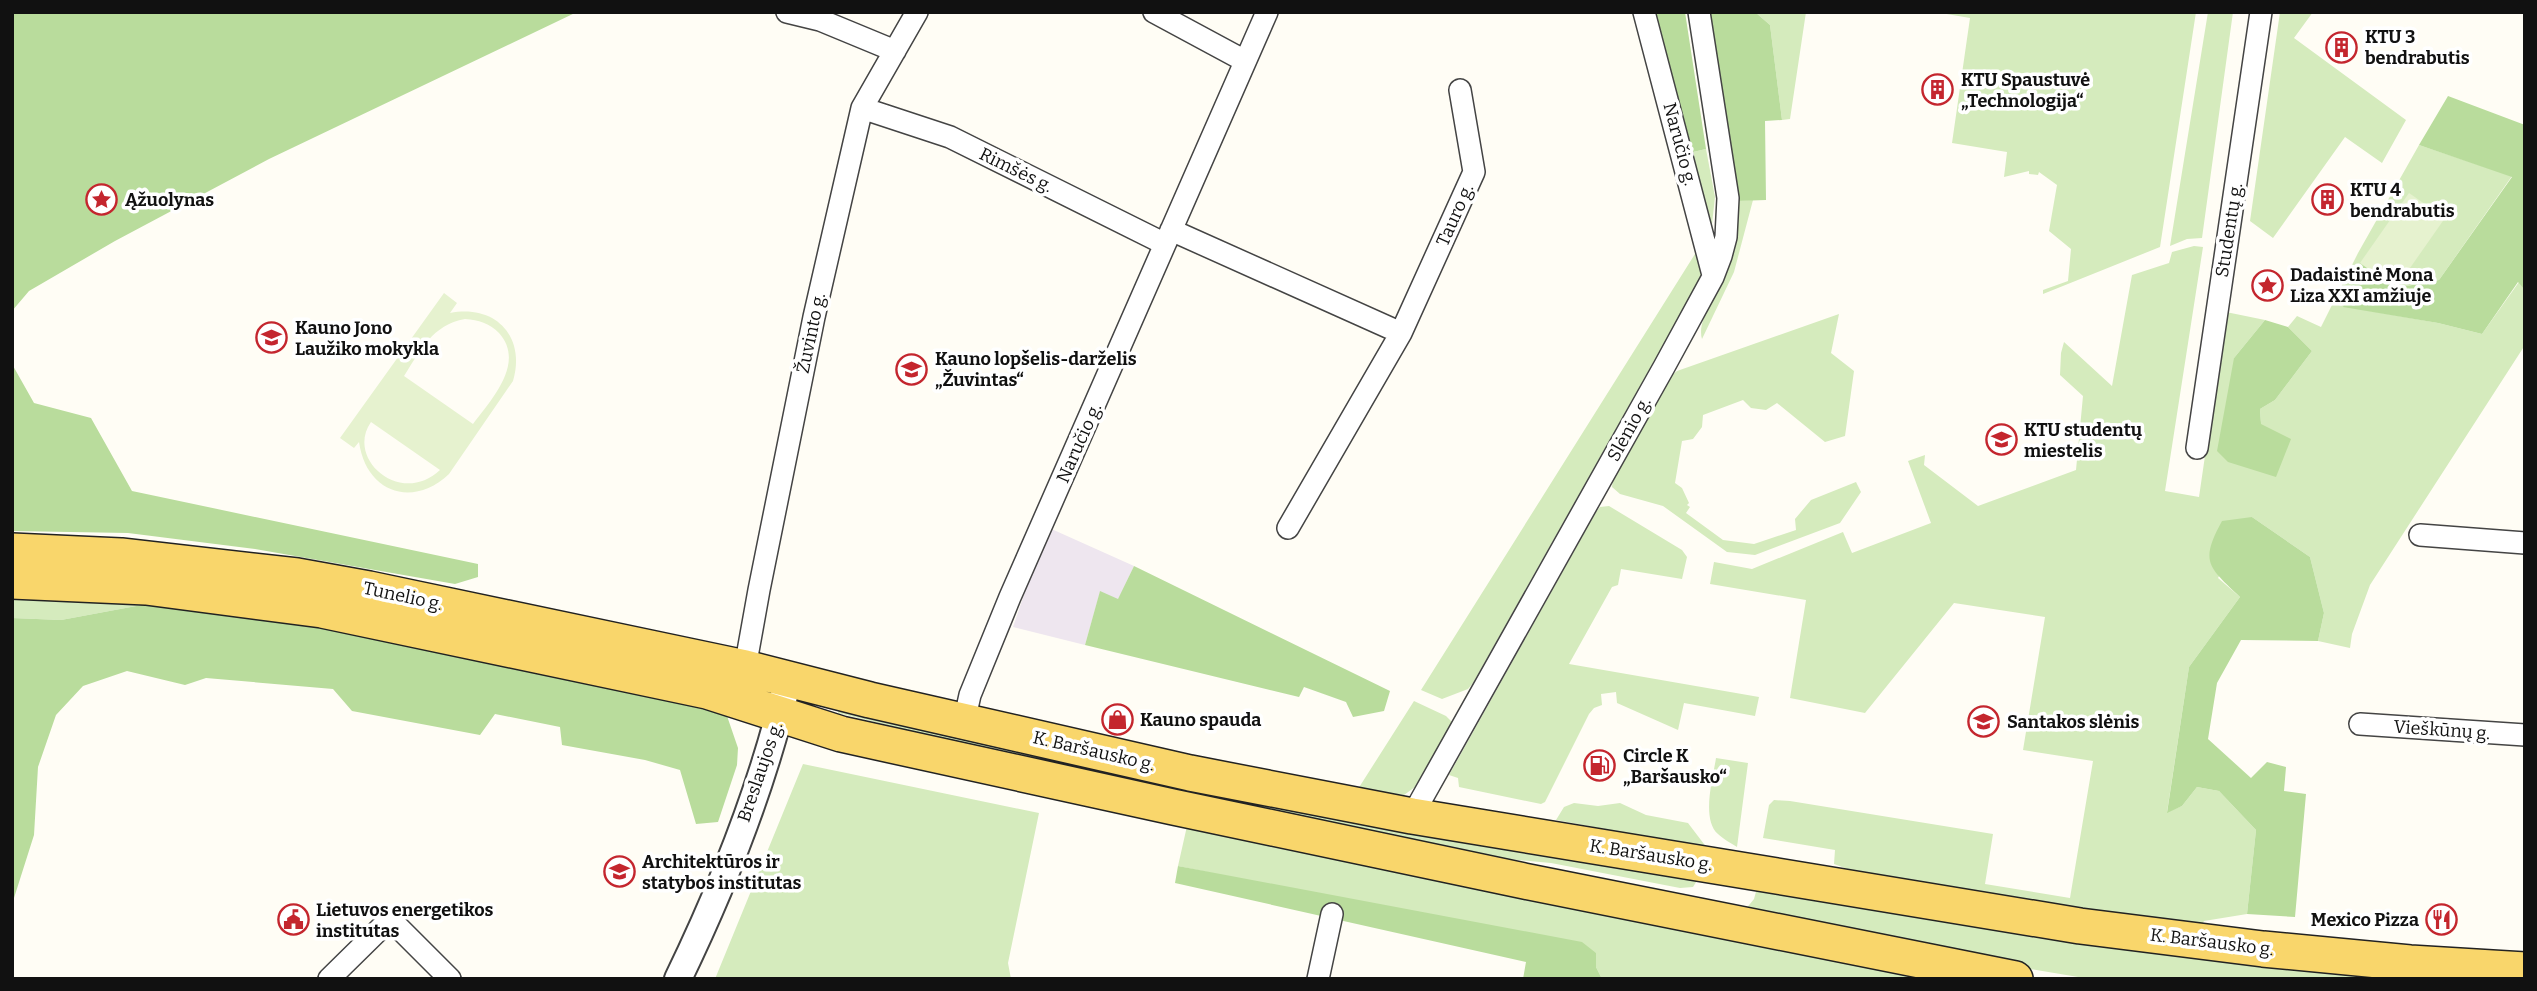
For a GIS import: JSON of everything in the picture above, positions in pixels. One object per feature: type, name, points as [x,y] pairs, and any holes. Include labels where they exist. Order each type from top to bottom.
[{"type":"main road","name":"Tunelio g.","points":[[12,551],[121,556],[297,576],[381,591],[788,679]]},
{"type":"main road","name":"Tunelio g.","points":[[12,581],[146,587],[322,610],[707,691],[780,714]]},
{"type":"main road","name":"K. Baršausko g.","points":[[788,679],[1190,773],[1412,816],[2080,926],[2237,946],[2410,963],[2525,970]]},
{"type":"main road","name":"K. Baršausko g.","points":[[780,714],[841,733],[1173,807],[1524,881],[2015,979]]},
{"type":"main road","points":[[1734,921],[1743,870]]},
{"type":"street","points":[[787,12],[820,20],[895,51]]},
{"type":"street","name":"Žuvinto g.","points":[[745,668],[814,317],[862,108],[917,12]]},
{"type":"street","points":[[1154,12],[1245,61]]},
{"type":"street","name":"Naručio g.","points":[[964,722],[970,695],[1010,597],[1267,12]]},
{"type":"street","name":"Naručio g.","points":[[1644,12],[1713,277]]},
{"type":"street","name":"Slėnio g.","points":[[1412,816],[1713,277],[1726,237],[1728,198],[1699,12]]},
{"type":"street","name":"Studentų g.","points":[[2197,448],[2261,12]]},
{"type":"street","name":"Tauro g.","points":[[1288,528],[1401,333],[1474,172],[1460,90]]},
{"type":"street","name":"Rimšės g.","points":[[862,108],[950,138],[1168,237]]},
{"type":"street","points":[[1168,237],[1401,333]]},
{"type":"street","points":[[2420,535],[2525,542]]},
{"type":"street","name":"Breslaujos g.","points":[[678,979],[721,886],[780,714],[788,679]]},
{"type":"street","name":"Vieškūnų g.","points":[[2360,724],[2525,735]]},
{"type":"street","points":[[1318,979],[1332,914]]},
{"type":"street","points":[[329,979],[390,919],[450,979]]},
{"type":"shaded area","points":[[1047,527],[1134,566],[1118,600],[1100,592],[1085,645],[1013,627]]},
{"type":"green space","name":"Ąžuolynas","points":[[12,12],[577,12],[269,159],[115,241],[29,291],[12,311]]},
{"type":"green space","points":[[1654,12],[1685,12],[1706,149],[1693,152]]},
{"type":"green space","points":[[1708,12],[1755,12],[1770,25],[1782,120],[1765,121],[1766,200],[1737,201]]},
{"type":"green space","points":[[1755,12],[1806,12],[1790,119],[1782,120],[1770,25]]},
{"type":"green space","points":[[1935,12],[2196,12],[2160,247],[2043,294],[2043,290],[2068,281],[2071,249],[2049,231],[2057,185],[2039,172],[2038,175],[2029,174],[2029,171],[2004,177],[2007,152],[1952,143],[1970,18]]},
{"type":"green space","points":[[2208,12],[2233,12],[2202,238],[2187,239],[2170,246]]},
{"type":"green space","points":[[2280,12],[2313,12],[2294,38],[2406,120],[2382,163],[2345,137],[2273,238],[2250,221]]},
{"type":"green space","points":[[2448,96],[2525,125],[2525,290],[2518,282],[2482,334],[2438,323],[2343,307],[2360,263],[2396,288],[2439,280],[2512,177],[2419,145]]},
{"type":"green space","points":[[2419,145],[2512,176],[2439,280],[2396,288],[2343,306],[2482,334],[2519,282],[2525,290],[2525,345],[2370,585],[2352,634],[2350,648],[2318,641],[2324,613],[2310,557],[2252,517],[2218,578],[2240,597],[2189,667],[2167,812],[2182,806],[2197,787],[2219,791],[2256,830],[2247,914],[2204,921],[2200,928],[1858,873],[1834,864],[1835,850],[1763,838],[1769,805],[1774,800],[1993,834],[1985,884],[2070,898],[2093,761],[2023,750],[2045,617],[1954,603],[1865,713],[1790,698],[1806,600],[1710,584],[1714,562],[1752,569],[1843,532],[1852,553],[1931,523],[1908,461],[1925,455],[1924,465],[1978,506],[2076,470],[2083,396],[2060,375],[2064,342],[2112,386],[2132,275],[2169,263],[2172,252],[2194,246],[2203,247],[2165,491],[2199,497],[2226,312],[2265,320],[2234,358],[2261,423],[2260,409],[2275,400],[2312,351],[2288,327],[2297,316],[2321,327],[2358,253]]},
{"type":"green space","points":[[1706,149],[1715,197],[1712,224],[1708,221],[1693,152]]},
{"type":"green space","points":[[2409,193],[2445,218],[2396,288],[2360,263]]},
{"type":"green space","points":[[1753,200],[1734,272],[1702,339],[1705,314],[1732,255],[1737,228],[1737,201]]},
{"type":"green space","points":[[1700,246],[1703,274],[1473,683],[1468,689],[1442,699],[1421,690]]},
{"type":"green space","points":[[444,293],[457,303],[450,313],[481,314],[494,319],[504,327],[511,338],[516,365],[513,381],[449,474],[435,485],[420,491],[393,490],[371,473],[363,459],[359,442],[354,448],[340,438]],"holes":[[[465,319],[484,323],[499,333],[509,356],[503,381],[473,424],[404,376],[422,348],[436,333]],[[371,422],[440,470],[425,480],[409,483],[394,481],[381,474],[371,463],[365,450],[365,436]]]},
{"type":"green space","points":[[1839,314],[1831,353],[1854,371],[1845,436],[1825,442],[1777,403],[1766,410],[1751,408],[1743,400],[1703,415],[1702,427],[1693,439],[1682,441],[1675,483],[1682,488],[1689,503],[1687,505],[1690,507],[1686,513],[1723,540],[1754,544],[1796,530],[1795,519],[1811,500],[1856,482],[1861,492],[1840,523],[1755,555],[1727,552],[1663,506],[1620,494],[1612,487],[1613,478],[1671,376],[1677,371]]},
{"type":"green space","points":[[2265,320],[2288,327],[2312,351],[2275,400],[2260,409],[2261,424],[2291,439],[2276,477],[2228,462],[2217,451],[2234,358]]},
{"type":"green space","points":[[12,364],[34,403],[91,418],[132,491],[478,564],[478,577],[455,584],[255,549],[128,533],[12,531]]},
{"type":"green space","points":[[1609,506],[1682,550],[1687,557],[1682,579],[1621,569],[1618,585],[1612,587],[1569,664],[1759,697],[1755,716],[1684,703],[1678,730],[1617,703],[1616,692],[1601,694],[1602,705],[1589,714],[1545,802],[1541,804],[1459,787],[1458,778],[1449,775],[1596,512],[1600,507]]},
{"type":"green space","points":[[2252,517],[2310,557],[2324,613],[2318,641],[2241,640],[2217,683],[2208,739],[2251,778],[2267,762],[2286,767],[2284,791],[2306,794],[2295,917],[2247,914],[2256,830],[2219,791],[2197,787],[2182,806],[2167,813],[2189,667],[2240,597],[2211,564],[2211,546],[2222,521]]},
{"type":"green space","points":[[1134,566],[1390,691],[1384,711],[1353,717],[1346,702],[1304,687],[1299,697],[1085,645],[1100,591],[1118,599]]},
{"type":"green space","points":[[12,599],[147,604],[61,620],[12,618]]},
{"type":"green space","points":[[147,604],[280,618],[726,713],[738,748],[737,765],[718,822],[696,824],[680,770],[645,760],[562,745],[560,727],[495,714],[480,735],[352,711],[333,689],[206,678],[185,685],[127,671],[83,686],[56,715],[38,767],[34,835],[14,898],[12,618],[61,620]]},
{"type":"green space","points":[[1414,701],[1446,716],[1452,722],[1415,787],[1404,795],[1358,789]]},
{"type":"green space","points":[[839,706],[1698,879],[1693,887],[1680,888],[1551,863],[1506,859],[1099,776],[838,713]]},
{"type":"green space","points":[[1716,758],[1748,763],[1737,847],[1718,834],[1710,819],[1709,798]]},
{"type":"green space","points":[[803,764],[1039,813],[1008,963],[1011,979],[715,979]]},
{"type":"green space","points":[[1574,803],[1598,806],[1620,803],[1646,815],[1688,823],[1707,848],[1556,820],[1564,807]]},
{"type":"green space","points":[[1187,826],[1929,979],[1602,979],[1596,967],[1596,953],[1178,866]]},
{"type":"green space","points":[[1178,866],[1582,942],[1596,953],[1596,967],[1602,979],[1523,979],[1526,962],[1175,883]]},
{"type":"green space","points":[[1757,888],[2101,946],[2387,979],[2090,979],[2024,968],[1745,910],[1754,899]]},
{"type":"place","name":"KTU 3 bendrabutis","points":[[2342,47]]},
{"type":"place","name":"KTU Spaustuvė „Technologija“","points":[[1938,90]]},
{"type":"place","name":"Ąžuolynas","points":[[102,200]]},
{"type":"place","name":"KTU 4 bendrabutis","points":[[2327,200]]},
{"type":"place","name":"Dadaistinė Mona Liza XXI amžiuje","points":[[2267,285]]},
{"type":"place","name":"Kauno Jono Laužiko mokykla","points":[[272,338]]},
{"type":"place","name":"Kauno lopšelis-darželis „Žuvintas“","points":[[912,369]]},
{"type":"place","name":"KTU studentų miestelis","points":[[2001,440]]},
{"type":"place","name":"Kauno spauda","points":[[1117,720]]},
{"type":"place","name":"Santakos slėnis","points":[[1984,722]]},
{"type":"place","name":"Circle K „Baršausko“","points":[[1600,766]]},
{"type":"place","name":"Architektūros ir statybos institutas","points":[[619,872]]},
{"type":"place","name":"Lietuvos energetikos institutas","points":[[293,920]]},
{"type":"place","name":"Mexico Pizza","points":[[2442,920]]}]
